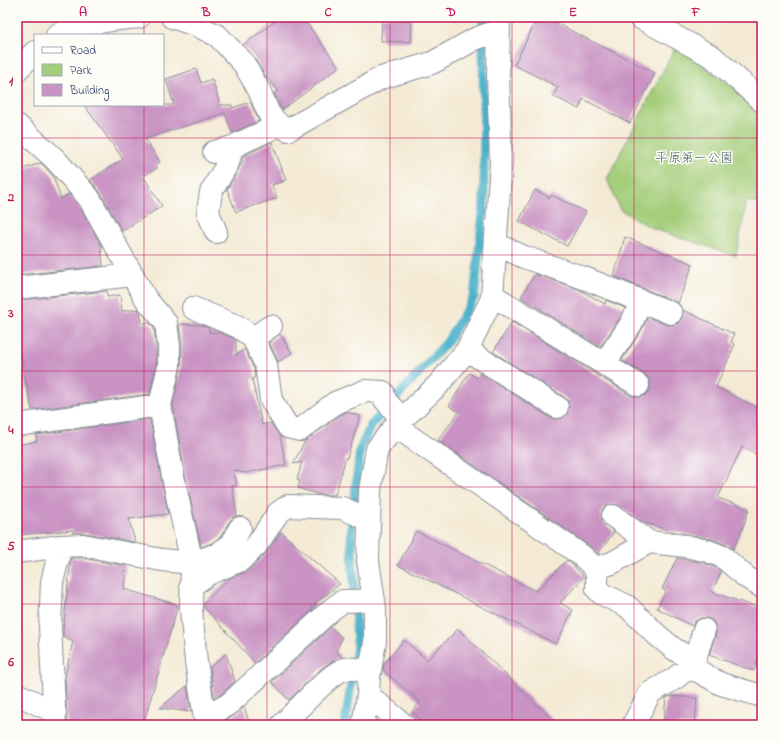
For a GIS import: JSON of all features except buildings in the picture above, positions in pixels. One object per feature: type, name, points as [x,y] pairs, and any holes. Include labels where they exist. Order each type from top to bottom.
[{"type":"street","points":[[60,34],[81,26],[118,19],[139,17]]},
{"type":"street","points":[[175,17],[196,24],[218,36],[244,64],[259,90],[270,114],[279,125],[288,130],[381,78],[432,63],[491,30],[498,75],[500,162],[492,298],[467,350],[438,385],[394,414],[377,450],[370,490],[358,514],[368,561],[359,600]]},
{"type":"street","points":[[639,17],[713,57],[762,101]]},
{"type":"street","points":[[17,70],[34,53]]},
{"type":"street","points":[[17,125],[54,159],[89,198],[146,299],[166,322],[169,346],[169,366],[160,405],[174,482],[192,563],[191,609],[196,662],[206,721],[229,704],[332,609],[359,600],[375,608],[374,642],[363,725]]},
{"type":"street","points":[[216,232],[208,212],[211,192],[228,163],[223,150],[279,125]]},
{"type":"street","points":[[496,244],[524,257],[584,278],[671,313]]},
{"type":"street","points":[[17,288],[133,275]]},
{"type":"street","points":[[492,295],[638,385]]},
{"type":"street","points":[[604,364],[631,324],[641,302]]},
{"type":"street","points":[[193,308],[239,327],[253,338],[266,365],[271,400],[288,427],[300,430],[335,403],[365,391],[383,392],[394,414],[581,555],[596,568],[598,579],[597,589],[602,594],[627,606],[657,636],[700,672],[722,684],[762,696]]},
{"type":"street","points":[[253,338],[271,326]]},
{"type":"street","points":[[467,350],[557,407]]},
{"type":"street","points":[[17,425],[160,405]]},
{"type":"street","points":[[191,586],[210,573],[241,560],[256,546],[278,513],[288,506],[358,514]]},
{"type":"street","points":[[613,516],[649,542],[686,546],[708,551],[723,557],[746,577],[762,587]]},
{"type":"street","points":[[17,552],[61,546],[83,545],[162,560],[192,563],[218,554],[231,544],[240,528]]},
{"type":"street","points":[[596,568],[612,563],[649,542]]},
{"type":"street","points":[[55,718],[50,626],[52,582],[61,546]]},
{"type":"street","points":[[633,725],[650,693],[674,679],[693,665],[704,630]]},
{"type":"street","points":[[282,725],[321,686],[336,674],[346,669],[370,672]]},
{"type":"street","points":[[17,694],[55,718]]},
{"type":"street","points":[[368,695],[404,725]]},
{"type":"green space","name":"平原第一公園","points":[[676,46],[762,108],[762,204],[747,201],[736,256],[654,229],[620,210],[607,179]]},
{"type":"waterway","points":[[345,725],[357,645],[351,531],[360,449],[371,425],[447,342],[474,297],[484,204],[483,17]]}]
